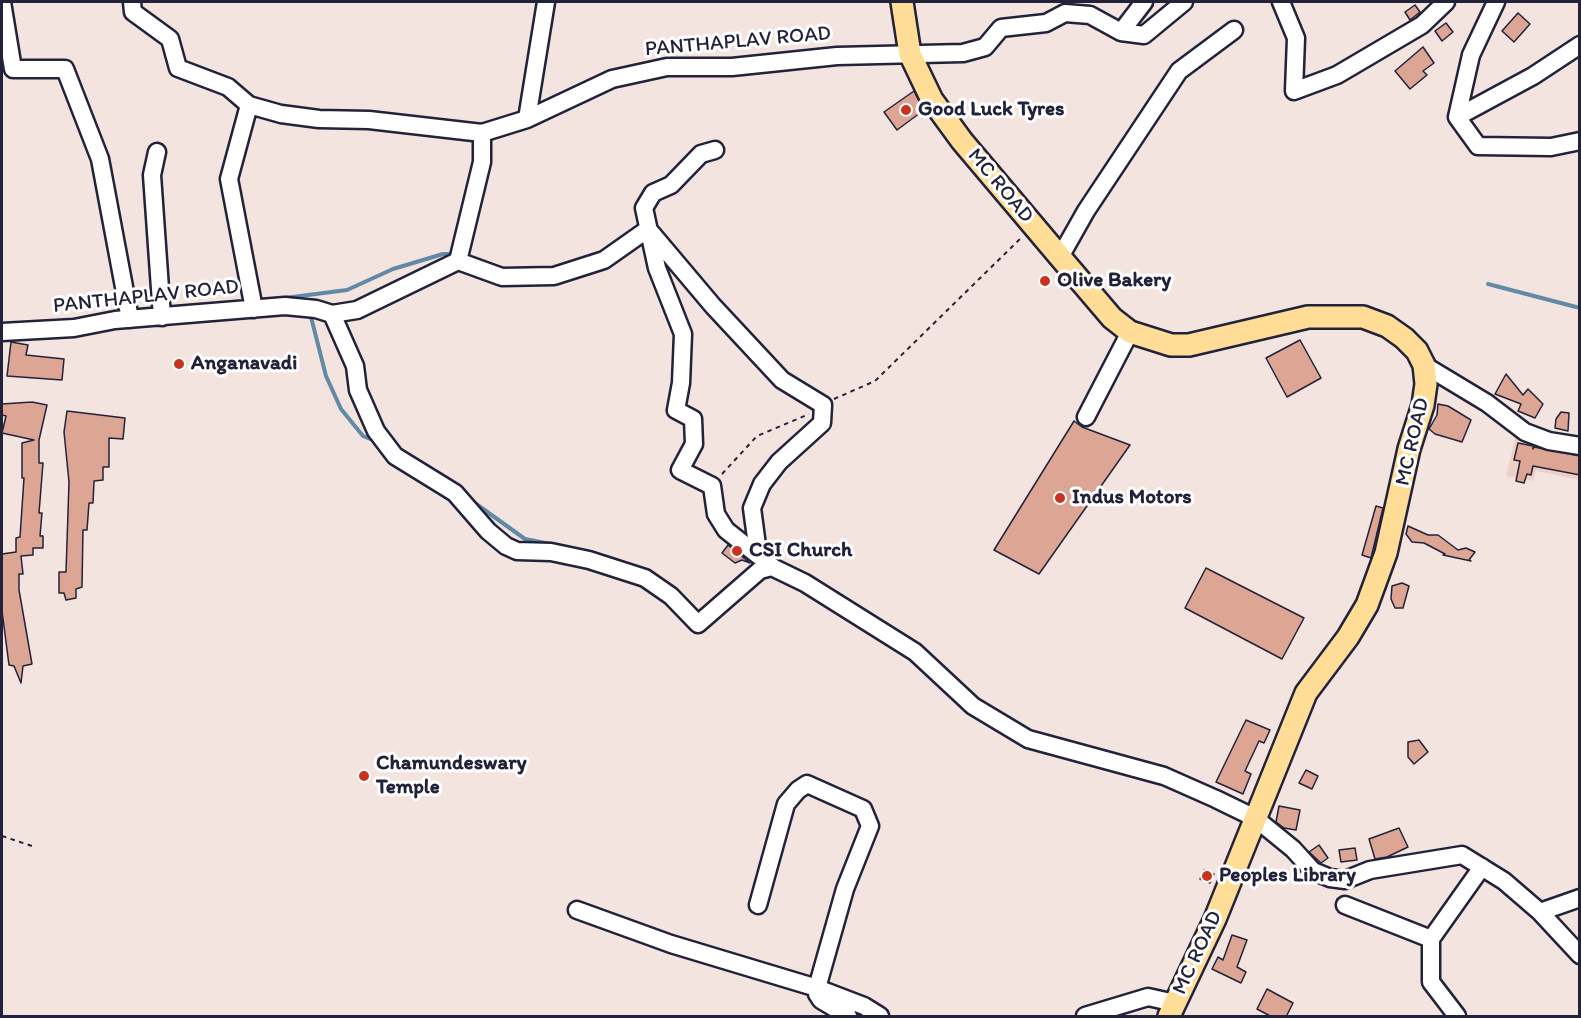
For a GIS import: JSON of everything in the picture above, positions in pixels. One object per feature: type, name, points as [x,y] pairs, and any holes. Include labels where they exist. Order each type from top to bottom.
[{"type":"main road","name":"MC ROAD","points":[[902,2],[910,54],[932,100],[962,141],[1112,318],[1130,332],[1171,345],[1189,345],[1308,317],[1363,317],[1387,326],[1404,338],[1417,351],[1424,365],[1426,384],[1423,405],[1409,448],[1386,554],[1366,605],[1348,637],[1306,693],[1215,919],[1172,1010]]},
{"type":"street","points":[[2,2],[13,69],[65,69],[100,159],[130,319]]},
{"type":"street","points":[[132,2],[133,12],[170,39],[178,68],[228,87],[249,105],[281,114],[319,119],[369,120],[482,133],[482,162],[460,254],[357,310],[324,311],[355,366],[358,390],[376,431],[395,456],[455,494],[488,531],[507,546],[517,551],[550,552],[589,560],[645,578],[671,596],[698,624],[760,570],[772,567]]},
{"type":"street","points":[[527,119],[546,2]]},
{"type":"street","points":[[1121,32],[1144,2]]},
{"type":"street","points":[[1121,32],[1144,35],[1184,2]]},
{"type":"street","points":[[1281,2],[1296,38],[1294,91],[1337,75],[1422,25],[1446,2]]},
{"type":"street","points":[[1496,2],[1471,54],[1457,117],[1478,146],[1551,147],[1580,141]]},
{"type":"street","name":"PANTHAPLAV ROAD","points":[[482,133],[527,119],[612,79],[668,67],[732,67],[837,56],[974,50],[985,47],[1000,28],[1046,22],[1065,12],[1090,15],[1121,32]]},
{"type":"street","points":[[1060,257],[1086,212],[1179,71],[1233,30]]},
{"type":"street","points":[[1457,117],[1533,76],[1580,45]]},
{"type":"street","points":[[249,105],[229,179],[253,302]]},
{"type":"street","points":[[716,150],[701,154],[671,185],[653,193],[644,208],[657,268],[683,334],[681,383],[676,410],[693,419],[694,444],[680,470],[712,486],[716,514],[726,530],[758,553],[772,567],[875,625],[915,652],[973,706],[1028,739],[1164,776],[1256,818],[1293,849],[1313,871],[1330,878],[1345,880],[1370,870],[1462,855],[1482,867],[1540,912],[1580,955]]},
{"type":"street","points":[[157,152],[152,176],[162,317]]},
{"type":"street","points":[[460,254],[502,277],[554,276],[604,260],[648,229]]},
{"type":"street","points":[[648,229],[782,381],[823,405],[822,423],[788,454],[762,484],[752,508],[758,553]]},
{"type":"street","name":"PANTHAPLAV ROAD","points":[[2,332],[74,328],[253,302],[324,311]]},
{"type":"street","points":[[1086,417],[1130,332]]},
{"type":"street","points":[[1424,365],[1487,403],[1526,432],[1549,441],[1580,446]]},
{"type":"street","points":[[758,905],[786,804],[798,790],[807,784],[863,809],[870,826],[845,889],[817,988],[817,994],[821,1000],[848,1017]]},
{"type":"street","points":[[1457,1017],[1431,982],[1431,939],[1482,867]]},
{"type":"street","points":[[1540,912],[1580,898]]},
{"type":"street","points":[[1345,905],[1431,939]]},
{"type":"street","points":[[577,910],[671,944],[817,988],[864,1006],[880,1017]]},
{"type":"street","points":[[1085,1017],[1148,997],[1172,1010]]},
{"type":"path","points":[[712,486],[757,436],[804,417],[823,405],[876,381],[963,292],[1034,226]]},
{"type":"path","points":[[2,837],[32,846]]},
{"type":"shaded area","points":[[1516,435],[1579,450],[1579,480],[1536,471],[1534,481],[1506,476]]},
{"type":"building","points":[[1415,5],[1420,12],[1410,20],[1405,12]]},
{"type":"building","points":[[1518,13],[1530,24],[1514,42],[1502,31]]},
{"type":"building","points":[[1446,23],[1453,32],[1442,41],[1435,31]]},
{"type":"building","points":[[1423,47],[1434,63],[1423,71],[1427,75],[1410,89],[1395,71]]},
{"type":"building","name":"Good Luck Tyres","points":[[914,91],[924,110],[897,130],[884,112]]},
{"type":"building","points":[[1300,340],[1321,378],[1287,397],[1266,358]]},
{"type":"building","points":[[11,342],[28,345],[26,355],[64,359],[62,380],[7,376]]},
{"type":"building","points":[[1506,374],[1523,395],[1528,389],[1543,404],[1535,418],[1518,411],[1521,404],[1495,394]]},
{"type":"building","points":[[32,402],[47,405],[39,440],[39,463],[43,463],[39,513],[42,513],[40,536],[43,536],[43,548],[33,548],[33,555],[21,556],[23,574],[19,574],[19,590],[32,664],[23,666],[21,683],[14,666],[9,665],[2,611],[2,554],[16,552],[16,538],[20,537],[24,478],[22,478],[22,443],[34,440],[2,433],[6,416],[2,415],[2,404]]},
{"type":"building","points":[[1438,404],[1448,406],[1471,420],[1462,442],[1435,434],[1429,429],[1437,415]]},
{"type":"building","points":[[67,411],[125,418],[123,439],[109,438],[109,467],[103,467],[103,480],[94,481],[93,503],[89,503],[87,530],[83,530],[82,587],[76,589],[76,598],[66,600],[64,593],[59,593],[59,572],[66,572],[69,482],[64,432]]},
{"type":"building","points":[[1561,412],[1569,413],[1568,431],[1555,428],[1556,419]]},
{"type":"building","name":"Indus Motors","points":[[1074,421],[1082,427],[1130,445],[1039,574],[994,550]]},
{"type":"building","points":[[1518,443],[1533,446],[1533,449],[1534,447],[1580,456],[1580,475],[1533,466],[1531,475],[1527,474],[1524,483],[1516,481],[1520,461],[1514,460]]},
{"type":"building","points":[[1376,506],[1383,508],[1371,558],[1362,555]]},
{"type":"building","points":[[1408,526],[1428,535],[1438,535],[1458,550],[1466,548],[1475,552],[1469,560],[1471,561],[1443,555],[1445,554],[1424,543],[1412,542],[1406,534]]},
{"type":"building","points":[[728,545],[750,563],[742,560],[735,563],[722,553]]},
{"type":"building","points":[[1206,568],[1304,618],[1282,659],[1185,608]]},
{"type":"building","points":[[1402,583],[1409,586],[1403,608],[1395,608],[1391,599],[1392,586]]},
{"type":"building","points":[[1246,720],[1270,730],[1264,743],[1259,741],[1245,771],[1251,774],[1243,794],[1216,782]]},
{"type":"building","points":[[1419,740],[1428,752],[1414,764],[1408,757],[1408,742]]},
{"type":"building","points":[[1306,770],[1318,776],[1312,789],[1299,783]]},
{"type":"building","points":[[1279,806],[1300,810],[1296,830],[1284,828],[1276,822]]},
{"type":"building","points":[[1399,828],[1408,847],[1387,857],[1375,859],[1369,839]]},
{"type":"building","points":[[1319,845],[1328,858],[1321,863],[1309,852]]},
{"type":"building","points":[[1355,848],[1357,860],[1341,862],[1339,850]]},
{"type":"building","name":"Peoples Library","points":[[1204,870],[1214,874],[1210,883],[1200,879]]},
{"type":"building","points":[[1232,935],[1247,940],[1237,967],[1246,972],[1241,983],[1212,969],[1218,957],[1223,960]]},
{"type":"building","points":[[1267,989],[1293,1003],[1286,1017],[1272,1017],[1257,1009]]},
{"type":"waterway","points":[[277,299],[347,290],[393,269],[443,254],[456,254]]},
{"type":"waterway","points":[[1488,284],[1580,308]]},
{"type":"waterway","points":[[310,313],[326,376],[341,409],[363,436],[375,441]]},
{"type":"waterway","points":[[472,501],[525,539],[551,544]]},
{"type":"place","name":"Good Luck Tyres","points":[[906,110]]},
{"type":"place","name":"Olive Bakery","points":[[1045,281]]},
{"type":"place","name":"Anganavadi","points":[[179,364]]},
{"type":"place","name":"Indus Motors","points":[[1060,498]]},
{"type":"place","name":"CSI Church","points":[[737,551]]},
{"type":"place","name":"Chamundeswary Temple","points":[[364,776]]},
{"type":"place","name":"Peoples Library","points":[[1207,876]]}]
